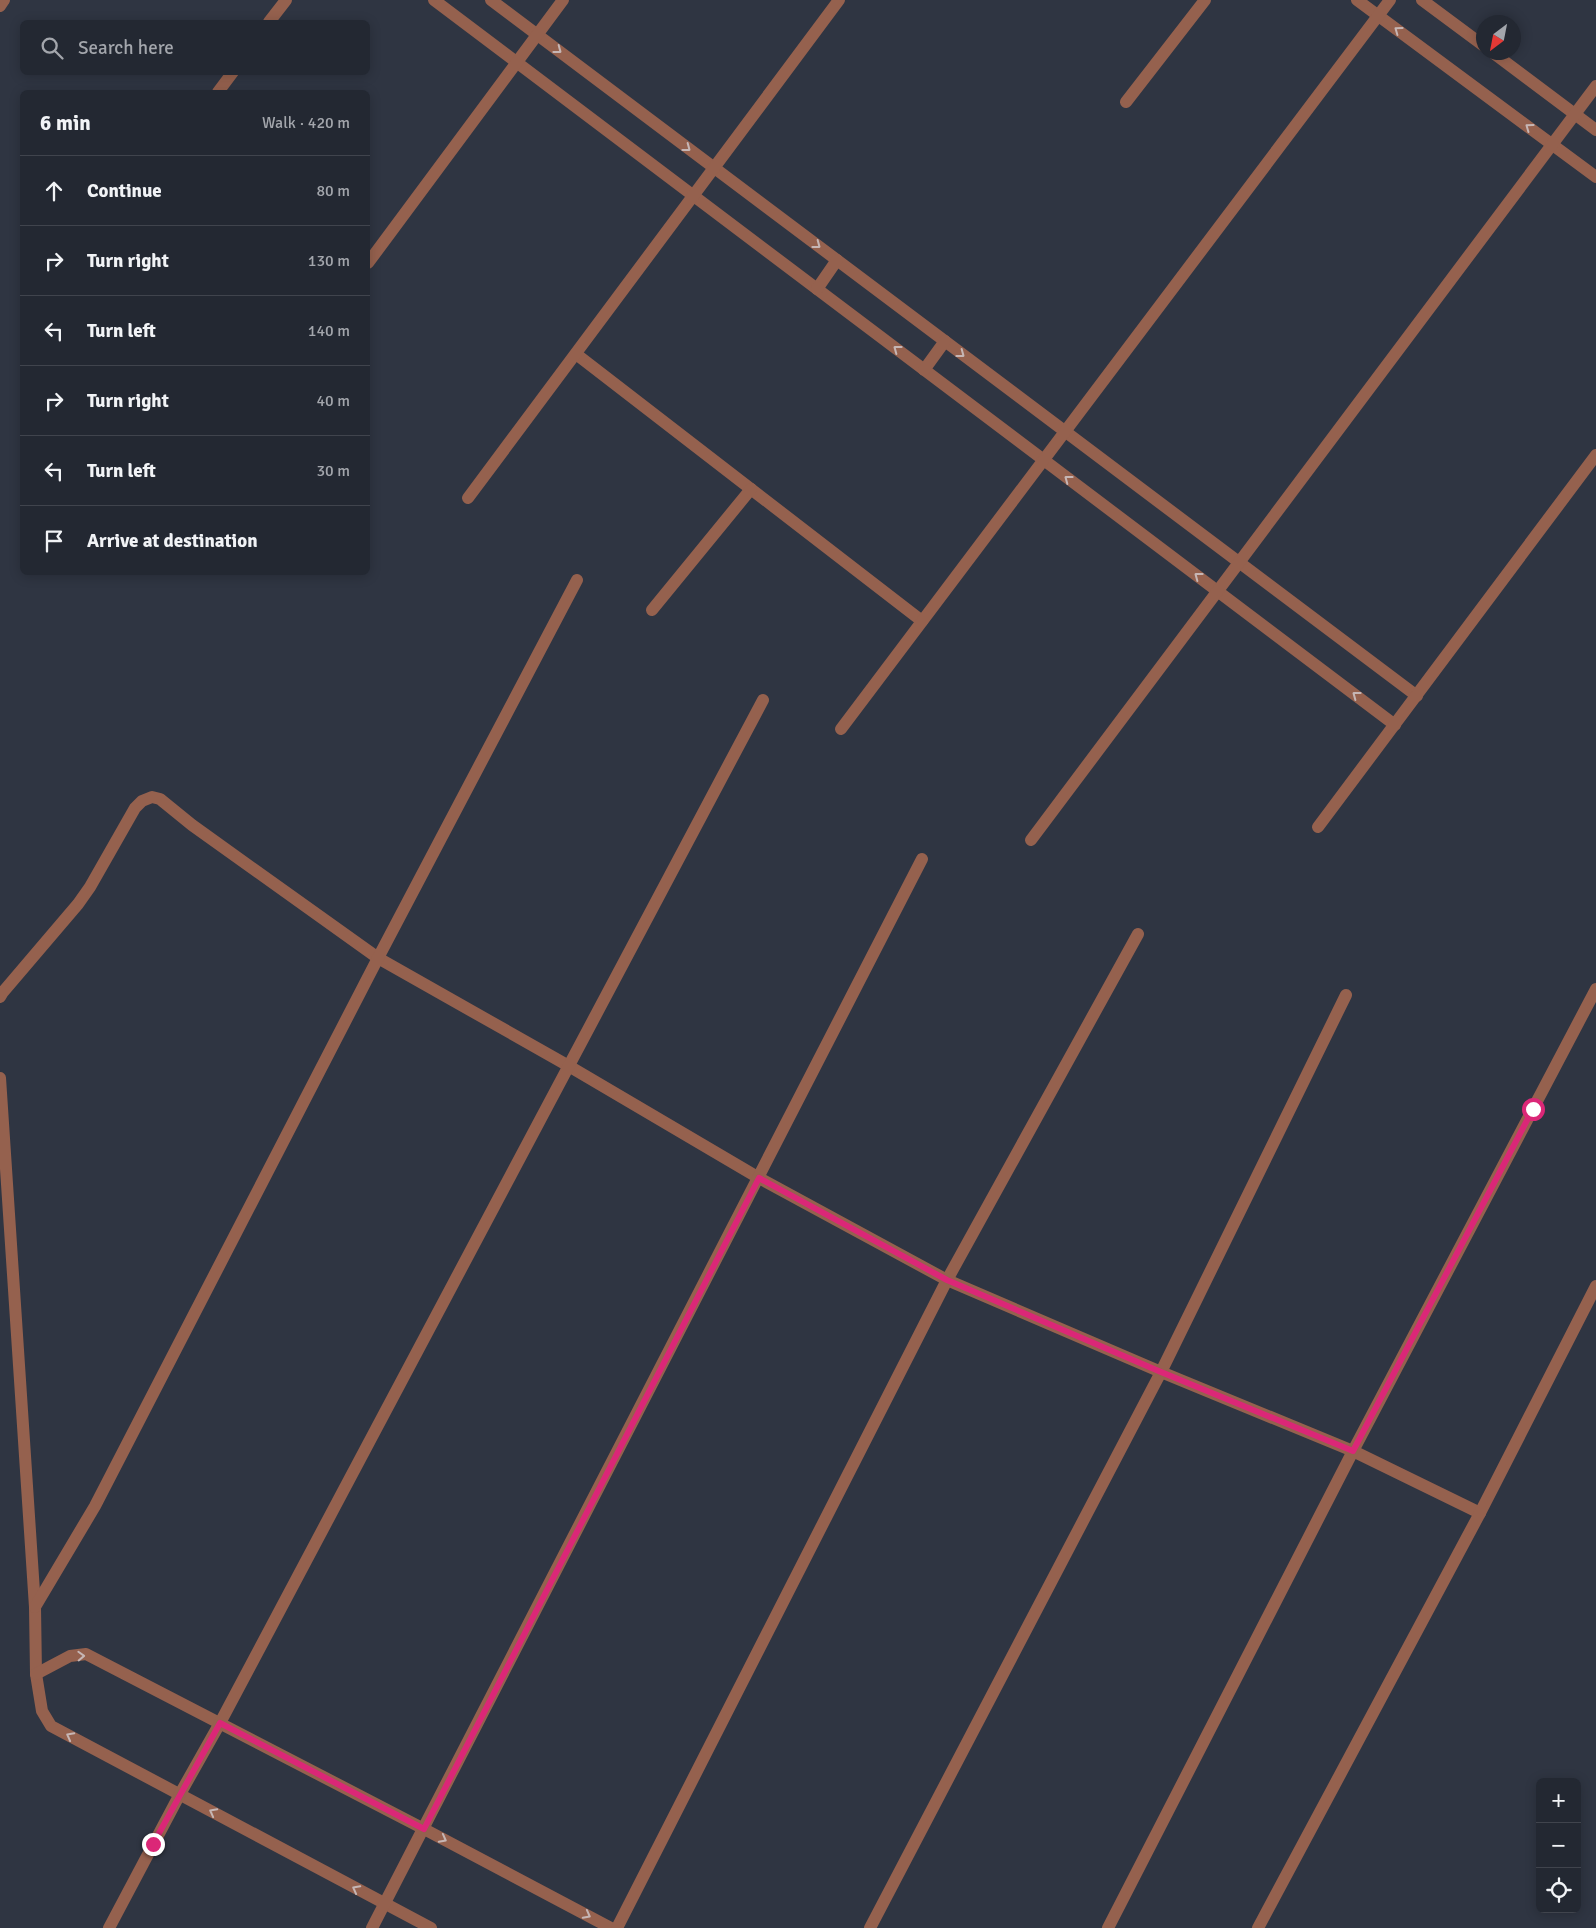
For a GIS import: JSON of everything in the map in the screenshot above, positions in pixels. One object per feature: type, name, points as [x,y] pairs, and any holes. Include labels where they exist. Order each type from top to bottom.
[{"type":"street","points":[[0,6],[4,0]]},
{"type":"street","points":[[271,20],[286,0]]},
{"type":"street","points":[[434,0],[1395,725]]},
{"type":"street","points":[[491,0],[1416,696]]},
{"type":"street","points":[[370,261],[563,0]]},
{"type":"street","points":[[468,498],[839,0]]},
{"type":"street","points":[[1126,102],[1204,0]]},
{"type":"street","points":[[1357,0],[1596,177]]},
{"type":"street","points":[[841,729],[1390,0]]},
{"type":"street","points":[[1422,0],[1476,40]]},
{"type":"street","points":[[1503,60],[1596,130]]},
{"type":"street","points":[[219,90],[230,75]]},
{"type":"street","points":[[1032,840],[1596,86]]},
{"type":"street","points":[[817,289],[837,260]]},
{"type":"street","points":[[924,370],[945,341]]},
{"type":"street","points":[[576,354],[922,621]]},
{"type":"street","points":[[1318,827],[1596,455]]},
{"type":"street","points":[[652,610],[751,489]]},
{"type":"street","points":[[35,1607],[96,1506],[378,958],[577,580]]},
{"type":"street","points":[[109,1928],[220,1723],[567,1065],[763,700]]},
{"type":"street","points":[[0,998],[3,992],[78,904],[90,887],[135,808],[142,801],[152,797],[160,799],[192,825],[378,958],[567,1065],[759,1178],[947,1280],[1161,1372],[1353,1451],[1480,1513]]},
{"type":"street","points":[[372,1928],[922,859]]},
{"type":"street","points":[[617,1928],[947,1280],[1138,934]]},
{"type":"street","points":[[1108,1928],[1353,1451],[1596,989]]},
{"type":"street","points":[[870,1928],[1161,1372],[1346,995]]},
{"type":"street","points":[[0,1078],[35,1607],[36,1674],[42,1711],[51,1726],[430,1928]]},
{"type":"street","points":[[1258,1928],[1480,1513],[1596,1286]]},
{"type":"street","points":[[36,1674],[70,1656],[86,1654],[611,1928]]},
{"type":"route","points":[[153,1844],[220,1723],[424,1829],[759,1178],[947,1280],[1161,1372],[1353,1451],[1533,1109]]}]
